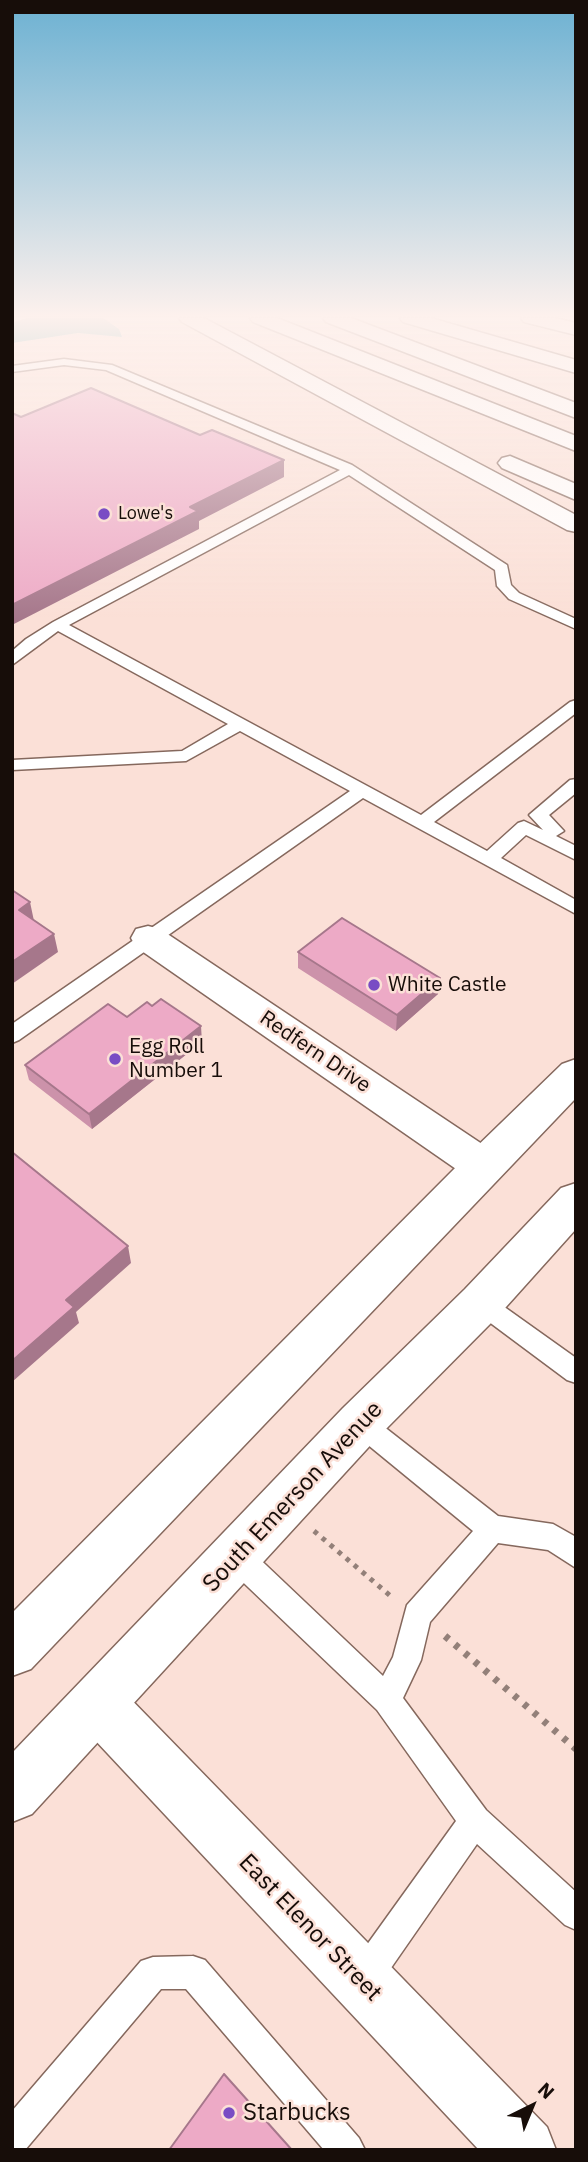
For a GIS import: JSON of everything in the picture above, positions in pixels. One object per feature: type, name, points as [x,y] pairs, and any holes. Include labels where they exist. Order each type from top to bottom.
[{"type":"main road","points":[[378,419],[576,526]]},
{"type":"main road","points":[[410,419],[576,493]]},
{"type":"main road","points":[[513,419],[576,444]]},
{"type":"main road","name":"Redfern Drive","points":[[148,938],[483,1166]]},
{"type":"main road","points":[[12,1650],[576,1074]]},
{"type":"main road","name":"South Emerson Avenue","points":[[12,1794],[237,1558],[360,1423],[481,1303],[576,1200]]},
{"type":"main road","name":"East Elenor Street","points":[[98,1704],[524,2150]]},
{"type":"lane","points":[[229,419],[349,470],[502,568],[504,586],[514,596],[576,625]]},
{"type":"lane","points":[[12,660],[31,642],[58,625],[349,470]]},
{"type":"lane","points":[[58,625],[576,908]]},
{"type":"lane","points":[[421,823],[576,705]]},
{"type":"lane","points":[[12,765],[186,756],[240,724]]},
{"type":"lane","points":[[576,784],[538,815],[556,830],[576,854]]},
{"type":"lane","points":[[12,1035],[362,790]]},
{"type":"lane","points":[[489,859],[524,827],[556,830]]},
{"type":"lane","points":[[481,1303],[576,1372]]},
{"type":"lane","points":[[360,1423],[492,1529],[553,1537],[576,1554]]},
{"type":"lane","points":[[387,1700],[407,1660],[417,1615],[492,1529]]},
{"type":"lane","points":[[237,1558],[387,1700],[475,1821],[576,1914]]},
{"type":"lane","points":[[361,1981],[475,1821]]},
{"type":"lane","points":[[12,2137],[153,1973],[193,1972],[347,2150]]},
{"type":"building","name":"Lowe's","points":[[12,419],[163,419],[200,435],[212,430],[284,460],[190,507],[198,511],[12,605]]},
{"type":"building","points":[[12,890],[30,902],[19,910],[54,934],[12,962]]},
{"type":"building","name":"White Castle","points":[[342,918],[440,978],[397,1015],[298,952]]},
{"type":"building","points":[[161,999],[201,1026],[89,1114],[25,1065],[108,1004],[127,1017],[147,1002],[152,1006]]},
{"type":"building","points":[[12,1152],[128,1246],[66,1300],[74,1307],[12,1361]]},
{"type":"building","name":"Starbucks","points":[[224,2074],[292,2150],[169,2150]]},
{"type":"place","name":"Lowe's","points":[[104,514]]},
{"type":"place","name":"White Castle","points":[[374,985]]},
{"type":"place","name":"Egg Roll Number 1","points":[[115,1059]]},
{"type":"place","name":"Starbucks","points":[[229,2113]]}]
